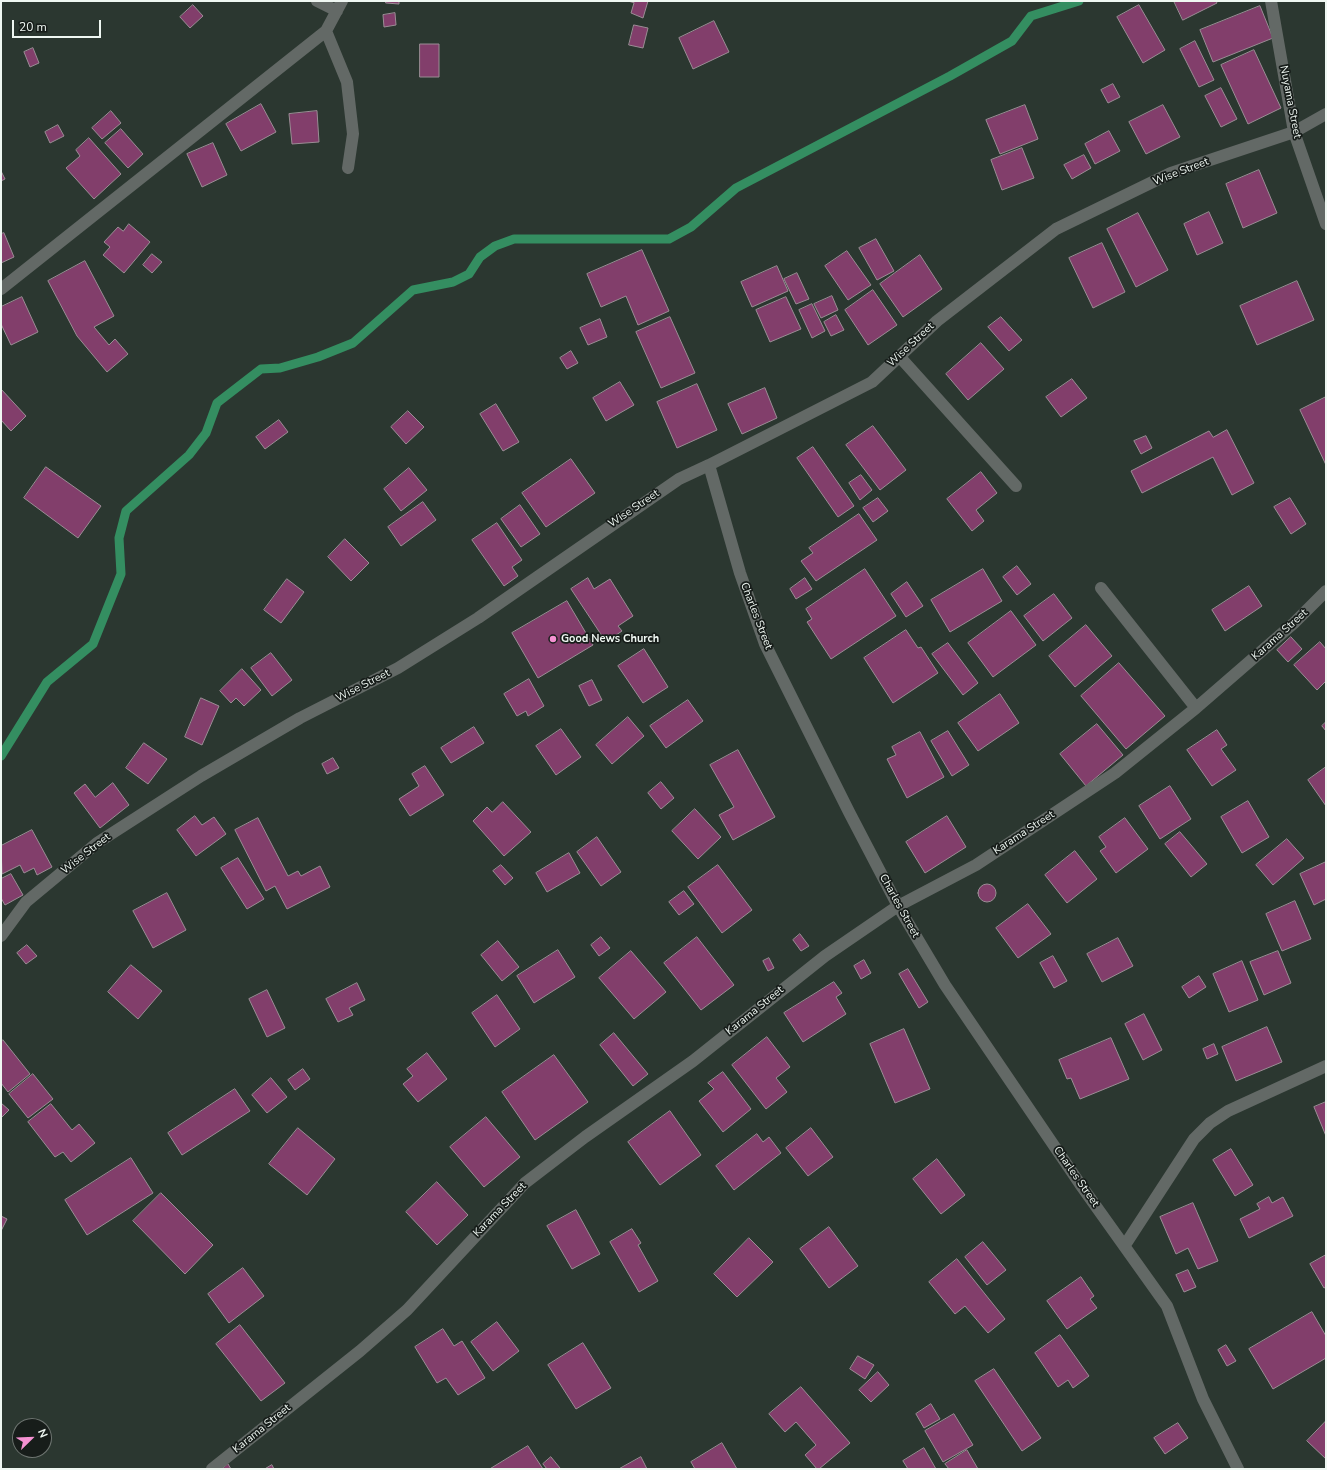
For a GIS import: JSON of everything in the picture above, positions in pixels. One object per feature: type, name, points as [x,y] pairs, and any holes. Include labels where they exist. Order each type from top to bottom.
[{"type":"street","points":[[1,289],[326,31],[340,6],[317,1]]},
{"type":"street","name":"Nuyama Street","points":[[1271,1],[1294,132],[1326,224]]},
{"type":"street","points":[[326,31],[347,82],[353,134],[348,168]]},
{"type":"street","name":"Wise Street","points":[[1,936],[26,902],[98,843],[208,772],[300,718],[404,664],[478,618],[678,479],[710,466],[872,382],[937,321],[1056,229],[1171,173],[1294,132],[1326,114]]},
{"type":"street","points":[[899,356],[1016,486]]},
{"type":"street","name":"Charles Street","points":[[710,466],[740,573],[766,644],[848,812],[898,906],[944,985],[1167,1306],[1203,1399],[1238,1469]]},
{"type":"street","points":[[1101,588],[1196,708]]},
{"type":"street","name":"Karama Street","points":[[212,1469],[360,1351],[407,1310],[525,1183],[585,1137],[693,1061],[825,956],[898,906],[976,865],[1102,782],[1196,708],[1294,623],[1326,591]]},
{"type":"street","points":[[1125,1245],[1194,1140],[1210,1124],[1228,1111],[1326,1066]]},
{"type":"building","points":[[386,1],[399,1],[399,4],[386,3]]},
{"type":"building","points":[[628,1],[648,1],[643,18],[631,13],[634,3]]},
{"type":"building","points":[[1174,1],[1216,1],[1217,3],[1183,20]]},
{"type":"building","points":[[193,5],[203,16],[190,28],[180,17]]},
{"type":"building","points":[[1139,5],[1165,50],[1143,63],[1117,17]]},
{"type":"building","points":[[1260,6],[1273,38],[1213,62],[1200,30]]},
{"type":"building","points":[[395,13],[396,25],[384,27],[383,15]]},
{"type":"building","points":[[714,21],[729,52],[693,69],[679,38]]},
{"type":"building","points":[[634,25],[648,28],[643,48],[629,45]]},
{"type":"building","points":[[1195,41],[1214,80],[1199,87],[1180,49]]},
{"type":"building","points":[[420,44],[439,44],[439,77],[420,77]]},
{"type":"building","points":[[33,48],[39,63],[30,67],[24,52]]},
{"type":"building","points":[[1254,50],[1281,108],[1248,124],[1221,65]]},
{"type":"building","points":[[1113,84],[1120,97],[1108,103],[1101,90]]},
{"type":"building","points":[[1221,88],[1237,119],[1221,127],[1205,96]]},
{"type":"building","points":[[261,104],[276,132],[241,151],[226,124]]},
{"type":"building","points":[[1025,105],[1038,139],[1000,154],[986,120]]},
{"type":"building","points":[[1163,105],[1180,137],[1146,154],[1129,122]]},
{"type":"building","points":[[111,111],[121,123],[102,139],[92,128]]},
{"type":"building","points":[[317,111],[319,142],[292,144],[289,114]]},
{"type":"building","points":[[58,125],[64,136],[50,143],[45,132]]},
{"type":"building","points":[[121,129],[143,154],[128,168],[105,143]]},
{"type":"building","points":[[1109,131],[1120,151],[1095,164],[1085,144]]},
{"type":"building","points":[[89,138],[121,174],[94,199],[66,168],[80,156],[76,150]]},
{"type":"building","points":[[213,143],[227,175],[202,187],[187,154]]},
{"type":"building","points":[[1022,148],[1034,178],[1002,190],[991,160]]},
{"type":"building","points":[[1084,155],[1091,168],[1072,179],[1064,165]]},
{"type":"building","points":[[1259,170],[1277,213],[1243,228],[1226,184]]},
{"type":"building","points":[[1,171],[5,179],[1,181]]},
{"type":"building","points":[[1209,212],[1223,243],[1197,255],[1184,224]]},
{"type":"building","points":[[1138,213],[1168,270],[1136,287],[1107,229]]},
{"type":"building","points":[[129,224],[150,242],[124,273],[103,255],[110,247],[104,242],[118,227],[123,231]]},
{"type":"building","points":[[4,233],[14,257],[1,263],[1,234]]},
{"type":"building","points":[[876,239],[894,271],[877,280],[859,248]]},
{"type":"building","points":[[1102,243],[1125,292],[1093,308],[1069,258]]},
{"type":"building","points":[[642,250],[669,311],[638,325],[626,296],[601,307],[587,274]]},
{"type":"building","points":[[847,251],[871,285],[848,300],[825,266]]},
{"type":"building","points":[[152,254],[162,262],[152,273],[143,265]]},
{"type":"building","points":[[920,255],[942,289],[903,317],[880,284]]},
{"type":"building","points":[[85,261],[114,316],[94,327],[109,345],[115,339],[128,354],[107,372],[77,336],[48,281]]},
{"type":"building","points":[[777,266],[788,291],[752,307],[741,282]]},
{"type":"building","points":[[797,273],[809,299],[796,304],[784,279]]},
{"type":"building","points":[[1297,281],[1314,320],[1257,345],[1240,306]]},
{"type":"building","points":[[873,290],[897,325],[868,345],[845,310]]},
{"type":"building","points":[[832,296],[838,310],[821,318],[814,304]]},
{"type":"building","points":[[22,297],[38,332],[11,345],[1,324],[1,307]]},
{"type":"building","points":[[786,297],[801,329],[770,342],[756,310]]},
{"type":"building","points":[[812,304],[825,331],[812,338],[799,310]]},
{"type":"building","points":[[836,315],[844,330],[831,336],[824,322]]},
{"type":"building","points":[[670,317],[695,373],[661,388],[636,332]]},
{"type":"building","points":[[1001,317],[1022,340],[1009,351],[988,327]]},
{"type":"building","points":[[600,319],[607,337],[588,345],[580,328]]},
{"type":"building","points":[[981,343],[1004,369],[968,400],[946,374]]},
{"type":"building","points":[[571,351],[578,363],[567,369],[560,358]]},
{"type":"building","points":[[1072,379],[1087,398],[1061,417],[1046,397]]},
{"type":"building","points":[[620,382],[634,405],[606,421],[593,398]]},
{"type":"building","points":[[697,384],[717,430],[677,448],[657,402]]},
{"type":"building","points":[[765,388],[777,418],[742,434],[728,404]]},
{"type":"building","points":[[1,389],[26,416],[11,431],[1,420]]},
{"type":"building","points":[[1326,397],[1326,465],[1300,410]]},
{"type":"building","points":[[496,404],[519,442],[503,451],[480,414]]},
{"type":"building","points":[[408,411],[424,427],[406,444],[391,427]]},
{"type":"building","points":[[279,420],[288,432],[265,449],[256,437]]},
{"type":"building","points":[[873,426],[906,470],[880,490],[846,445]]},
{"type":"building","points":[[1227,430],[1254,483],[1232,495],[1213,457],[1142,493],[1131,471],[1209,431],[1213,437]]},
{"type":"building","points":[[1146,436],[1152,448],[1141,454],[1134,441]]},
{"type":"building","points":[[813,447],[854,506],[838,517],[797,458]]},
{"type":"building","points":[[571,459],[595,493],[546,527],[522,493]]},
{"type":"building","points":[[46,467],[101,506],[78,538],[24,498]]},
{"type":"building","points":[[409,468],[427,490],[401,511],[384,489]]},
{"type":"building","points":[[981,472],[997,493],[976,510],[984,521],[972,531],[947,499]]},
{"type":"building","points":[[861,475],[872,490],[860,500],[849,483]]},
{"type":"building","points":[[878,498],[888,511],[873,522],[863,508]]},
{"type":"building","points":[[1290,498],[1306,524],[1291,534],[1274,507]]},
{"type":"building","points":[[423,502],[436,520],[401,546],[388,527]]},
{"type":"building","points":[[520,505],[540,534],[521,547],[501,519]]},
{"type":"building","points":[[859,514],[877,540],[816,581],[801,561],[813,553],[809,548]]},
{"type":"building","points":[[497,523],[522,560],[512,567],[518,576],[504,586],[472,540]]},
{"type":"building","points":[[345,539],[369,563],[351,581],[328,557]]},
{"type":"building","points":[[1017,566],[1031,584],[1017,595],[1003,577]]},
{"type":"building","points":[[865,569],[896,616],[831,659],[807,622],[812,619],[806,609]]},
{"type":"building","points":[[983,569],[1002,601],[950,632],[931,600]]},
{"type":"building","points":[[588,578],[594,589],[610,579],[633,616],[618,626],[622,631],[606,642],[571,589]]},
{"type":"building","points":[[805,578],[812,589],[796,599],[790,589]]},
{"type":"building","points":[[287,579],[304,592],[281,623],[264,610]]},
{"type":"building","points":[[907,582],[923,606],[906,617],[891,594]]},
{"type":"building","points":[[1249,586],[1262,606],[1225,631],[1212,610]]},
{"type":"building","points":[[1054,594],[1072,618],[1043,641],[1024,616]]},
{"type":"building","name":"Good News Church","points":[[567,601],[593,645],[538,678],[512,633]]},
{"type":"building","points":[[1011,611],[1036,645],[993,677],[968,643]]},
{"type":"building","points":[[1086,625],[1112,656],[1075,687],[1049,656]]},
{"type":"building","points":[[906,630],[918,648],[921,647],[938,673],[893,703],[864,658]]},
{"type":"building","points":[[1291,637],[1302,649],[1288,662],[1277,650]]},
{"type":"building","points":[[1320,642],[1326,649],[1326,681],[1317,690],[1294,665]]},
{"type":"building","points":[[948,643],[978,683],[963,695],[932,654]]},
{"type":"building","points":[[644,649],[668,687],[643,703],[618,666]]},
{"type":"building","points":[[271,653],[292,680],[272,696],[251,668]]},
{"type":"building","points":[[1119,663],[1165,716],[1126,749],[1081,696]]},
{"type":"building","points":[[242,669],[261,690],[244,706],[236,698],[231,703],[220,691]]},
{"type":"building","points":[[529,679],[544,706],[528,716],[526,711],[517,716],[504,694]]},
{"type":"building","points":[[592,680],[602,700],[589,706],[579,686]]},
{"type":"building","points":[[1000,694],[1019,723],[978,751],[958,723]]},
{"type":"building","points":[[201,698],[219,706],[202,745],[185,737]]},
{"type":"building","points":[[688,700],[703,721],[666,748],[650,726]]},
{"type":"building","points":[[628,717],[644,736],[612,764],[596,745]]},
{"type":"building","points":[[1326,722],[1326,731],[1322,726]]},
{"type":"building","points":[[1097,724],[1123,755],[1086,786],[1060,754]]},
{"type":"building","points":[[474,727],[484,743],[451,763],[441,748]]},
{"type":"building","points":[[561,729],[581,757],[556,775],[536,746]]},
{"type":"building","points":[[1217,730],[1227,745],[1221,749],[1236,770],[1212,786],[1187,750]]},
{"type":"building","points":[[948,731],[969,765],[952,776],[931,741]]},
{"type":"building","points":[[920,732],[944,777],[907,798],[887,759],[896,755],[892,747]]},
{"type":"building","points":[[144,743],[167,759],[148,784],[126,768]]},
{"type":"building","points":[[738,750],[775,817],[733,840],[719,815],[734,807],[710,765]]},
{"type":"building","points":[[333,758],[339,768],[327,774],[322,764]]},
{"type":"building","points":[[425,766],[444,795],[410,816],[399,799],[419,786],[412,774]]},
{"type":"building","points":[[1326,767],[1326,806],[1308,780]]},
{"type":"building","points":[[661,782],[674,798],[661,809],[648,793]]},
{"type":"building","points":[[113,783],[129,805],[100,828],[74,793],[85,784],[95,797]]},
{"type":"building","points":[[1170,786],[1191,819],[1160,839],[1139,806]]},
{"type":"building","points":[[1248,801],[1269,837],[1242,853],[1221,817]]},
{"type":"building","points":[[503,802],[531,832],[504,856],[473,821],[487,807],[492,812]]},
{"type":"building","points":[[695,809],[721,837],[698,859],[672,831]]},
{"type":"building","points":[[195,816],[202,825],[214,817],[226,834],[196,856],[177,830]]},
{"type":"building","points":[[947,816],[966,847],[925,873],[906,842]]},
{"type":"building","points":[[258,818],[288,876],[298,871],[301,876],[320,866],[330,887],[287,909],[275,886],[266,891],[235,830]]},
{"type":"building","points":[[1125,818],[1148,849],[1116,873],[1100,851],[1106,847],[1099,837]]},
{"type":"building","points":[[32,830],[52,867],[37,875],[34,868],[24,873],[20,865],[2,874],[1,846]]},
{"type":"building","points":[[1180,832],[1207,864],[1191,877],[1165,844]]},
{"type":"building","points":[[597,837],[621,872],[601,886],[577,852]]},
{"type":"building","points":[[1287,839],[1304,858],[1273,885],[1256,865]]},
{"type":"building","points":[[1075,851],[1097,879],[1067,903],[1045,875]]},
{"type":"building","points":[[569,853],[580,873],[547,892],[536,873]]},
{"type":"building","points":[[238,858],[264,899],[247,909],[221,868]]},
{"type":"building","points":[[1326,862],[1326,899],[1314,905],[1300,874]]},
{"type":"building","points":[[501,865],[513,878],[505,885],[493,871]]},
{"type":"building","points":[[718,865],[752,910],[722,933],[688,887]]},
{"type":"building","points":[[11,874],[23,895],[5,905],[1,898],[1,879]]},
{"type":"building","points":[[983,884],[991,884],[996,889],[994,900],[991,902],[983,902],[978,897],[978,889]]},
{"type":"building","points":[[684,891],[694,904],[679,915],[669,902]]},
{"type":"building","points":[[167,893],[186,930],[153,948],[133,911]]},
{"type":"building","points":[[1295,901],[1311,939],[1282,951],[1266,914]]},
{"type":"building","points":[[1028,904],[1051,934],[1018,958],[996,928]]},
{"type":"building","points":[[800,934],[809,946],[801,951],[793,940]]},
{"type":"building","points":[[601,937],[610,948],[599,956],[591,945]]},
{"type":"building","points":[[697,937],[734,985],[701,1010],[664,963]]},
{"type":"building","points":[[1118,938],[1133,966],[1102,982],[1087,954]]},
{"type":"building","points":[[498,941],[519,967],[502,981],[481,955]]},
{"type":"building","points":[[27,945],[37,956],[26,964],[17,953]]},
{"type":"building","points":[[558,950],[575,977],[534,1003],[517,976]]},
{"type":"building","points":[[631,951],[666,992],[634,1019],[599,978]]},
{"type":"building","points":[[1278,951],[1291,983],[1264,995],[1250,962]]},
{"type":"building","points":[[1053,956],[1067,981],[1054,988],[1040,963]]},
{"type":"building","points":[[769,958],[774,968],[768,971],[763,961]]},
{"type":"building","points":[[864,960],[871,973],[861,979],[854,966]]},
{"type":"building","points":[[1242,961],[1258,1000],[1229,1012],[1213,974]]},
{"type":"building","points":[[131,965],[162,991],[138,1019],[108,992]]},
{"type":"building","points":[[908,969],[928,1002],[919,1008],[899,974]]},
{"type":"building","points":[[1199,976],[1206,987],[1189,998],[1182,987]]},
{"type":"building","points":[[834,982],[842,993],[836,997],[846,1014],[803,1042],[784,1013]]},
{"type":"building","points":[[357,983],[365,1000],[349,1008],[353,1015],[338,1022],[326,999]]},
{"type":"building","points":[[267,990],[285,1028],[267,1037],[249,999]]},
{"type":"building","points":[[497,995],[520,1029],[495,1047],[472,1013]]},
{"type":"building","points":[[1144,1014],[1162,1050],[1143,1060],[1125,1024]]},
{"type":"building","points":[[1267,1027],[1282,1062],[1236,1081],[1222,1047]]},
{"type":"building","points":[[904,1029],[930,1089],[895,1103],[870,1044]]},
{"type":"building","points":[[614,1033],[648,1074],[633,1086],[600,1045]]},
{"type":"building","points":[[767,1037],[790,1067],[776,1078],[787,1092],[766,1109],[732,1065]]},
{"type":"building","points":[[1111,1038],[1129,1079],[1080,1099],[1071,1078],[1067,1079],[1059,1060]]},
{"type":"building","points":[[3,1040],[30,1074],[8,1092],[1,1083],[1,1042]]},
{"type":"building","points":[[1214,1044],[1218,1054],[1207,1059],[1203,1049]]},
{"type":"building","points":[[427,1053],[447,1079],[418,1102],[403,1084],[413,1076],[407,1069]]},
{"type":"building","points":[[554,1055],[588,1102],[535,1140],[502,1092]]},
{"type":"building","points":[[303,1069],[310,1079],[295,1090],[288,1080]]},
{"type":"building","points":[[723,1072],[751,1109],[723,1132],[699,1101],[714,1089],[708,1083]]},
{"type":"building","points":[[33,1074],[53,1099],[28,1118],[9,1094]]},
{"type":"building","points":[[271,1078],[287,1097],[267,1113],[252,1095]]},
{"type":"building","points":[[235,1089],[250,1111],[182,1155],[168,1133]]},
{"type":"building","points":[[1326,1102],[1326,1136],[1314,1107]]},
{"type":"building","points":[[1,1103],[9,1110],[1,1118]]},
{"type":"building","points":[[51,1104],[72,1130],[79,1124],[95,1143],[71,1162],[63,1152],[55,1157],[28,1122]]},
{"type":"building","points":[[670,1111],[701,1155],[660,1185],[628,1142]]},
{"type":"building","points":[[486,1117],[520,1157],[484,1187],[450,1147]]},
{"type":"building","points":[[298,1128],[335,1159],[307,1195],[269,1164]]},
{"type":"building","points":[[811,1128],[833,1157],[808,1176],[786,1148]]},
{"type":"building","points":[[757,1134],[763,1142],[769,1137],[781,1153],[734,1190],[716,1166]]},
{"type":"building","points":[[1231,1149],[1253,1185],[1235,1196],[1213,1160]]},
{"type":"building","points":[[131,1158],[153,1193],[87,1235],[65,1200]]},
{"type":"building","points":[[937,1159],[965,1195],[941,1214],[913,1179]]},
{"type":"building","points":[[437,1182],[468,1215],[437,1245],[406,1212]]},
{"type":"building","points":[[161,1193],[213,1245],[185,1274],[133,1221]]},
{"type":"building","points":[[1269,1197],[1272,1203],[1283,1197],[1293,1216],[1249,1238],[1240,1219],[1260,1209],[1257,1204]]},
{"type":"building","points":[[1193,1203],[1218,1261],[1198,1269],[1188,1248],[1176,1254],[1160,1217]]},
{"type":"building","points":[[576,1210],[600,1254],[572,1269],[547,1226]]},
{"type":"building","points":[[1,1216],[7,1219],[1,1231]]},
{"type":"building","points":[[829,1227],[858,1266],[829,1288],[800,1249]]},
{"type":"building","points":[[632,1229],[641,1243],[638,1245],[658,1281],[639,1292],[610,1242]]},
{"type":"building","points":[[749,1238],[773,1262],[737,1297],[714,1274]]},
{"type":"building","points":[[983,1242],[1006,1270],[987,1285],[965,1257]]},
{"type":"building","points":[[1326,1255],[1326,1287],[1324,1288],[1310,1264]]},
{"type":"building","points":[[957,1259],[1005,1319],[988,1333],[965,1306],[955,1314],[929,1282]]},
{"type":"building","points":[[243,1268],[264,1296],[229,1323],[208,1294]]},
{"type":"building","points":[[1188,1270],[1196,1287],[1184,1292],[1176,1275]]},
{"type":"building","points":[[1081,1277],[1094,1296],[1090,1299],[1097,1308],[1067,1329],[1047,1301]]},
{"type":"building","points":[[1312,1312],[1326,1336],[1326,1358],[1273,1389],[1249,1349]]},
{"type":"building","points":[[497,1322],[519,1351],[493,1371],[471,1342]]},
{"type":"building","points":[[240,1325],[285,1383],[261,1401],[216,1344]]},
{"type":"building","points":[[443,1329],[454,1346],[462,1341],[485,1378],[458,1395],[446,1378],[437,1383],[415,1347]]},
{"type":"building","points":[[1060,1335],[1089,1376],[1073,1388],[1068,1380],[1058,1387],[1035,1353]]},
{"type":"building","points":[[583,1343],[611,1388],[576,1409],[548,1365]]},
{"type":"building","points":[[1226,1345],[1236,1361],[1227,1366],[1218,1350]]},
{"type":"building","points":[[858,1356],[874,1365],[865,1379],[850,1369]]},
{"type":"building","points":[[994,1369],[1041,1438],[1022,1451],[975,1381]]},
{"type":"building","points":[[878,1372],[889,1385],[871,1402],[859,1390]]},
{"type":"building","points":[[801,1387],[850,1443],[819,1469],[817,1469],[805,1455],[816,1445],[796,1422],[785,1432],[769,1414]]},
{"type":"building","points":[[931,1404],[940,1419],[924,1428],[916,1414]]},
{"type":"building","points":[[954,1414],[973,1445],[943,1462],[925,1431]]},
{"type":"building","points":[[1326,1421],[1326,1459],[1307,1441]]},
{"type":"building","points":[[1178,1423],[1188,1438],[1165,1454],[1154,1438]]},
{"type":"building","points":[[722,1443],[737,1469],[695,1469],[691,1462]]},
{"type":"building","points":[[528,1446],[543,1469],[490,1469]]},
{"type":"building","points":[[924,1448],[936,1469],[908,1469],[903,1461]]},
{"type":"building","points":[[967,1450],[978,1469],[949,1469],[945,1464]]},
{"type":"building","points":[[551,1457],[560,1468],[559,1469],[547,1469],[543,1464]]},
{"type":"building","points":[[641,1457],[647,1469],[619,1469]]},
{"type":"building","points":[[228,1464],[231,1469],[222,1469]]},
{"type":"building","points":[[272,1465],[274,1469],[265,1469]]},
{"type":"waterway","points":[[1,756],[47,682],[93,644],[121,574],[119,538],[126,511],[189,455],[206,433],[217,403],[261,369],[280,368],[318,357],[353,343],[413,290],[453,282],[469,274],[480,257],[495,246],[514,239],[669,239],[691,227],[736,188],[950,76],[1012,41],[1031,16],[1079,1]]},
{"type":"place","name":"Good News Church","points":[[553,639]]}]
